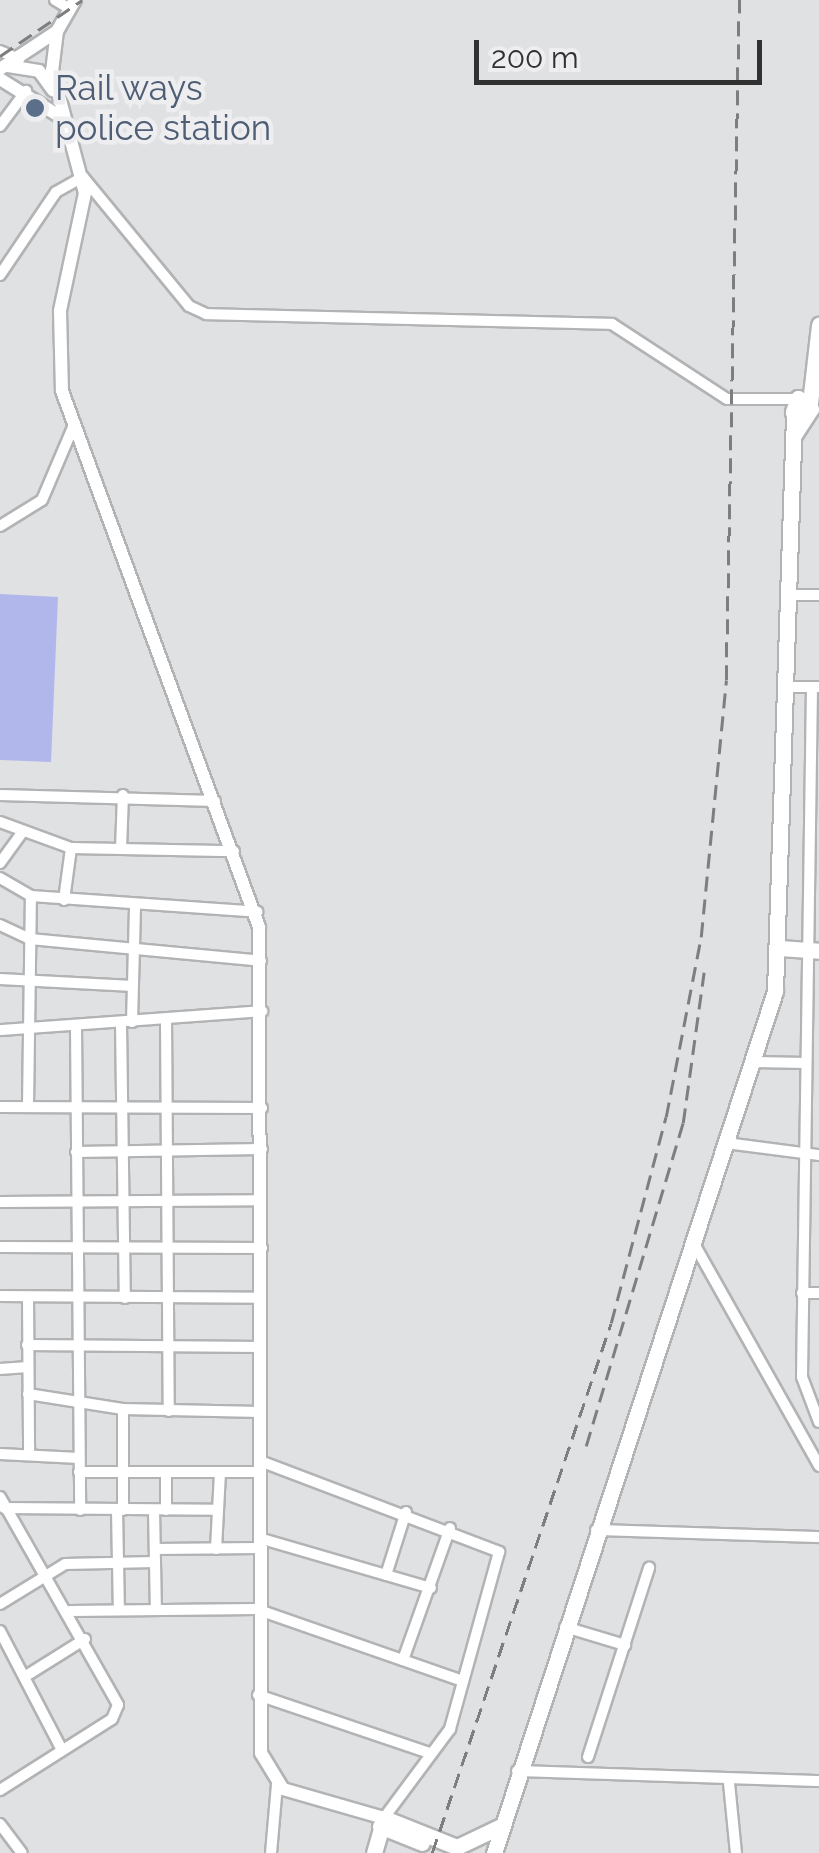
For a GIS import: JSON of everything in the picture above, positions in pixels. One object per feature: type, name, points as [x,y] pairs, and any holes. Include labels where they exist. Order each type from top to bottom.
[{"type":"main road","points":[[494,1853],[516,1771],[754,1062],[780,948],[791,438],[806,409],[819,325]]},
{"type":"main road","points":[[780,948],[812,951]]},
{"type":"main road","points":[[382,1822],[457,1847],[499,1827]]},
{"type":"main road","points":[[374,1853],[382,1822]]},
{"type":"main road","points":[[382,1822],[454,1853]]},
{"type":"street","points":[[55,0],[73,4],[58,31],[54,92],[58,116],[83,176],[189,306],[206,314],[612,324],[728,399],[806,409]]},
{"type":"street","points":[[6,68],[58,31]]},
{"type":"street","points":[[0,50],[6,68],[58,116]]},
{"type":"street","points":[[6,68],[39,71],[54,92]]},
{"type":"street","points":[[0,126],[27,89]]},
{"type":"street","points":[[0,275],[56,192],[83,176]]},
{"type":"street","points":[[83,176],[59,335],[74,425],[257,912],[262,960],[262,1298],[256,1609],[261,1753],[277,1784],[271,1853]]},
{"type":"street","points":[[0,526],[42,500],[74,425]]},
{"type":"street","points":[[788,594],[819,595]]},
{"type":"street","points":[[785,687],[815,687],[802,1377],[819,1422]]},
{"type":"street","points":[[0,795],[216,800]]},
{"type":"street","points":[[121,850],[122,795]]},
{"type":"street","points":[[0,822],[21,834],[71,848],[236,850]]},
{"type":"street","points":[[0,863],[21,834]]},
{"type":"street","points":[[64,900],[71,848]]},
{"type":"street","points":[[0,878],[31,896],[134,908],[257,912]]},
{"type":"street","points":[[28,1106],[31,896]]},
{"type":"street","points":[[125,1298],[122,1107],[126,1023],[133,986],[134,908]]},
{"type":"street","points":[[0,926],[30,938],[262,960]]},
{"type":"street","points":[[0,978],[133,986]]},
{"type":"street","points":[[0,1030],[262,1011]]},
{"type":"street","points":[[166,1019],[169,1411]]},
{"type":"street","points":[[76,1027],[80,1510]]},
{"type":"street","points":[[806,1032],[819,1032]]},
{"type":"street","points":[[754,1062],[806,1068],[819,1074]]},
{"type":"street","points":[[0,1106],[262,1108]]},
{"type":"street","points":[[726,1143],[819,1155]]},
{"type":"street","points":[[76,1152],[262,1148]]},
{"type":"street","points":[[0,1202],[261,1200]]},
{"type":"street","points":[[692,1242],[819,1466]]},
{"type":"street","points":[[0,1247],[262,1248]]},
{"type":"street","points":[[802,1293],[819,1294]]},
{"type":"street","points":[[0,1296],[262,1298]]},
{"type":"street","points":[[28,1297],[28,1455]]},
{"type":"street","points":[[28,1345],[261,1348]]},
{"type":"street","points":[[0,1369],[28,1367]]},
{"type":"street","points":[[28,1394],[80,1396],[123,1409],[261,1412]]},
{"type":"street","points":[[119,1610],[123,1409]]},
{"type":"street","points":[[0,1454],[79,1458]]},
{"type":"street","points":[[79,1472],[220,1472],[260,1466],[450,1528],[501,1559],[450,1729],[382,1822],[277,1784]]},
{"type":"street","points":[[156,1610],[156,1548],[166,1472]]},
{"type":"street","points":[[216,1549],[220,1472]]},
{"type":"street","points":[[2,1504],[80,1510],[217,1510]]},
{"type":"street","points":[[0,1790],[118,1711],[86,1638],[2,1504]]},
{"type":"street","points":[[386,1574],[406,1512]]},
{"type":"street","points":[[403,1660],[450,1528]]},
{"type":"street","points":[[596,1530],[819,1537]]},
{"type":"street","points":[[156,1548],[216,1549],[259,1543],[431,1588]]},
{"type":"street","points":[[0,1604],[75,1561],[155,1562]]},
{"type":"street","points":[[588,1757],[649,1568]]},
{"type":"street","points":[[70,1611],[256,1609],[463,1682]]},
{"type":"street","points":[[564,1627],[625,1645]]},
{"type":"street","points":[[0,1632],[28,1674],[62,1750]]},
{"type":"street","points":[[28,1674],[86,1638]]},
{"type":"street","points":[[258,1695],[430,1753]]},
{"type":"street","points":[[516,1771],[729,1783],[819,1781]]},
{"type":"street","points":[[729,1783],[736,1853]]},
{"type":"street","points":[[0,1824],[22,1853]]},
{"type":"shaded area","points":[[0,594],[58,597],[51,762],[0,760]]},
{"type":"railway","points":[[0,56],[82,0]]},
{"type":"railway","points":[[432,1853],[611,1323],[666,1117],[701,937],[726,680],[739,0]]},
{"type":"railway","points":[[586,1446],[683,1123],[704,972]]},
{"type":"place","name":"Rail ways police station","points":[[35,108]]}]
